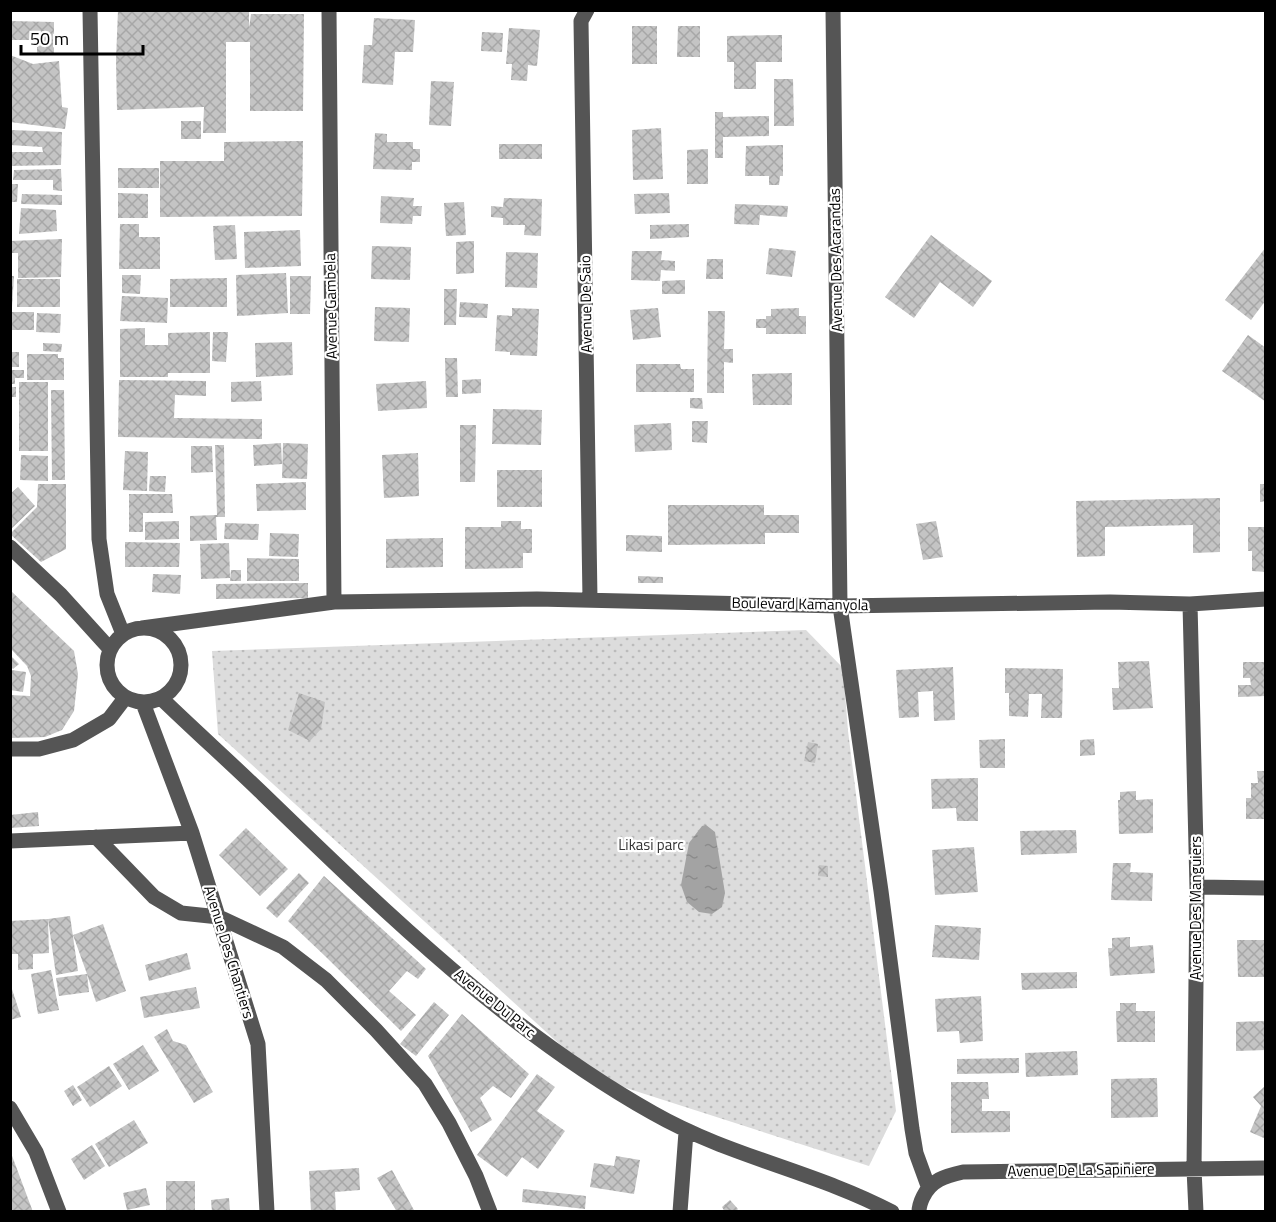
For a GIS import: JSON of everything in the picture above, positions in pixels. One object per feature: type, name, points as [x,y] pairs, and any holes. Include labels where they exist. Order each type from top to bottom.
[{"type":"street","points":[[90,10],[99,539],[107,594],[123,634]]},
{"type":"street","name":"Avenue Gambela","points":[[329,10],[334,602]]},
{"type":"street","name":"Avenue Des Acarandas","points":[[833,10],[840,606],[912,1129],[916,1153],[928,1186]]},
{"type":"street","name":"Avenue De Saio","points":[[581,14],[590,599]]},
{"type":"street","points":[[10,547],[61,595],[110,649]]},
{"type":"street","name":"Boulevard Kamanyola","points":[[142,628],[334,602],[590,599],[840,606],[1110,602],[1190,604],[1266,599]]},
{"type":"street","name":"Avenue Des Manguiers","points":[[1190,604],[1197,887],[1194,1169],[1196,1212]]},
{"type":"street","points":[[142,628],[163,633],[172,640],[181,660],[181,671],[171,691],[161,698],[143,703],[125,698],[112,685],[106,667],[110,649],[123,634],[142,628]]},
{"type":"street","points":[[10,749],[39,749],[73,740],[110,719],[125,698]]},
{"type":"street","name":"Avenue Du Parc","points":[[161,698],[354,883],[497,1005],[592,1078],[686,1132],[726,1149],[831,1183],[863,1196],[892,1212]]},
{"type":"street","name":"Avenue Des Chantiers","points":[[143,703],[192,833],[258,1044],[267,1212]]},
{"type":"street","points":[[10,841],[192,833]]},
{"type":"street","points":[[96,837],[154,897],[181,913],[219,917],[283,947],[326,980],[425,1084],[449,1123],[476,1176],[490,1212]]},
{"type":"street","points":[[1197,887],[1266,888]]},
{"type":"street","points":[[10,1108],[36,1152],[59,1212]]},
{"type":"street","points":[[680,1212],[686,1132]]},
{"type":"street","name":"Avenue De La Sapiniere","points":[[928,1186],[944,1177],[963,1172],[1266,1168]]},
{"type":"street","points":[[919,1212],[918,1207],[928,1186]]},
{"type":"green space","name":"Likasi parc","points":[[806,630],[843,668],[848,731],[896,1111],[869,1166],[598,1079],[218,734],[212,651]]},
{"type":"water","points":[[706,825],[715,832],[725,893],[722,907],[712,914],[699,912],[687,902],[681,885],[689,843],[702,826]]},
{"type":"building","points":[[118,10],[249,10],[249,28],[251,14],[304,14],[303,111],[250,111],[250,42],[226,42],[226,133],[203,133],[204,107],[117,110]]},
{"type":"building","points":[[374,18],[415,20],[413,52],[395,52],[393,85],[362,83],[364,45],[372,45]]},
{"type":"building","points":[[10,21],[54,22],[54,55],[37,55],[37,40],[10,40]]},
{"type":"building","points":[[632,26],[657,26],[657,64],[632,64]]},
{"type":"building","points":[[678,26],[700,26],[700,57],[677,57]]},
{"type":"building","points":[[509,28],[540,30],[537,66],[528,65],[527,81],[511,80],[512,64],[506,64]]},
{"type":"building","points":[[482,32],[503,33],[502,52],[481,51]]},
{"type":"building","points":[[782,35],[782,62],[756,62],[756,89],[734,89],[734,62],[727,62],[727,36]]},
{"type":"building","points":[[10,55],[33,64],[59,61],[62,107],[68,108],[65,129],[10,122]]},
{"type":"building","points":[[774,79],[793,79],[794,126],[774,126]]},
{"type":"building","points":[[431,81],[454,82],[451,126],[429,125]]},
{"type":"building","points":[[715,112],[723,112],[723,117],[769,116],[769,136],[723,137],[723,158],[715,158]]},
{"type":"building","points":[[181,121],[201,121],[201,139],[181,139]]},
{"type":"building","points":[[661,128],[663,179],[633,180],[632,130]]},
{"type":"building","points":[[10,130],[62,132],[61,165],[10,166],[10,152],[43,152],[42,147],[10,145]]},
{"type":"building","points":[[375,133],[387,134],[387,142],[413,142],[413,149],[420,149],[420,162],[412,162],[412,170],[373,169]]},
{"type":"building","points":[[303,141],[302,216],[160,217],[160,161],[224,161],[224,142]]},
{"type":"building","points":[[499,144],[542,144],[542,159],[499,159]]},
{"type":"building","points":[[783,145],[783,176],[780,176],[779,185],[769,185],[769,176],[745,176],[746,146]]},
{"type":"building","points":[[708,149],[708,184],[687,184],[687,150]]},
{"type":"building","points":[[118,168],[159,168],[159,188],[118,188]]},
{"type":"building","points":[[61,169],[62,191],[53,190],[53,180],[13,180],[14,170]]},
{"type":"building","points":[[10,184],[18,184],[17,202],[10,202]]},
{"type":"building","points":[[118,193],[148,194],[148,218],[118,218]]},
{"type":"building","points":[[669,193],[670,213],[635,214],[634,194]]},
{"type":"building","points":[[22,194],[62,195],[62,205],[21,204]]},
{"type":"building","points":[[381,196],[414,198],[413,206],[422,206],[421,216],[413,216],[412,224],[380,223]]},
{"type":"building","points":[[504,198],[542,199],[541,236],[524,235],[525,225],[503,225],[503,218],[491,217],[491,206],[503,207]]},
{"type":"building","points":[[464,202],[466,235],[446,236],[444,203]]},
{"type":"building","points":[[735,204],[788,206],[787,217],[760,215],[759,225],[734,224]]},
{"type":"building","points":[[21,208],[56,210],[57,231],[19,234]]},
{"type":"building","points":[[120,224],[139,224],[139,237],[160,237],[160,269],[119,269]]},
{"type":"building","points":[[689,224],[689,237],[650,239],[650,225]]},
{"type":"building","points":[[235,225],[237,259],[215,260],[213,226]]},
{"type":"building","points":[[300,230],[301,266],[245,268],[244,232]]},
{"type":"building","points":[[931,235],[992,281],[973,307],[940,282],[914,318],[885,297]]},
{"type":"building","points":[[62,239],[61,277],[18,278],[18,253],[10,253],[10,241]]},
{"type":"building","points":[[474,241],[474,273],[456,274],[456,242]]},
{"type":"building","points":[[372,246],[411,247],[410,280],[371,279]]},
{"type":"building","points":[[1266,247],[1266,300],[1251,320],[1225,300]]},
{"type":"building","points":[[769,248],[796,251],[792,277],[766,274]]},
{"type":"building","points":[[632,251],[662,251],[661,260],[675,261],[675,271],[661,270],[660,281],[631,280]]},
{"type":"building","points":[[506,252],[538,253],[537,288],[505,287]]},
{"type":"building","points":[[707,259],[723,259],[723,279],[706,279]]},
{"type":"building","points":[[286,273],[288,313],[237,316],[236,275]]},
{"type":"building","points":[[122,275],[141,275],[140,294],[122,293]]},
{"type":"building","points":[[10,276],[14,276],[12,307],[10,307]]},
{"type":"building","points":[[290,276],[311,276],[310,314],[290,314]]},
{"type":"building","points":[[227,278],[227,307],[170,307],[170,279]]},
{"type":"building","points":[[17,279],[60,279],[60,307],[17,307]]},
{"type":"building","points":[[685,280],[685,294],[662,294],[662,281]]},
{"type":"building","points":[[444,289],[457,289],[456,325],[444,325]]},
{"type":"building","points":[[122,296],[168,298],[167,323],[120,321]]},
{"type":"building","points":[[460,302],[488,304],[487,318],[459,317]]},
{"type":"building","points":[[375,307],[410,308],[409,342],[374,341]]},
{"type":"building","points":[[512,308],[539,309],[537,356],[510,355],[510,352],[495,351],[497,315],[512,316]]},
{"type":"building","points":[[658,308],[661,337],[633,340],[630,310]]},
{"type":"building","points":[[799,308],[799,316],[806,316],[806,334],[766,334],[766,328],[756,328],[756,319],[766,319],[766,316],[771,316],[771,309]]},
{"type":"building","points":[[708,311],[725,311],[724,349],[733,349],[733,363],[724,362],[724,393],[707,393]]},
{"type":"building","points":[[10,312],[34,312],[34,330],[10,330]]},
{"type":"building","points":[[37,313],[61,314],[60,333],[36,332]]},
{"type":"building","points":[[145,328],[145,345],[168,345],[168,333],[210,332],[210,373],[168,373],[168,377],[120,377],[120,329]]},
{"type":"building","points":[[213,332],[228,332],[226,362],[212,361]]},
{"type":"building","points":[[1248,335],[1266,348],[1266,402],[1222,371]]},
{"type":"building","points":[[292,342],[293,375],[256,377],[255,343]]},
{"type":"building","points":[[43,343],[62,344],[61,352],[43,351]]},
{"type":"building","points":[[10,352],[19,352],[19,367],[10,367]]},
{"type":"building","points":[[27,354],[58,354],[58,358],[64,358],[64,380],[27,380]]},
{"type":"building","points":[[445,358],[457,358],[458,397],[446,397]]},
{"type":"building","points":[[636,364],[680,364],[681,369],[694,369],[694,392],[636,392]]},
{"type":"building","points":[[10,370],[24,370],[24,378],[15,378],[15,384],[10,384]]},
{"type":"building","points":[[792,373],[792,405],[753,405],[752,374]]},
{"type":"building","points":[[481,379],[481,393],[462,394],[462,380]]},
{"type":"building","points":[[119,380],[206,381],[206,396],[175,395],[174,418],[262,419],[262,439],[118,437]]},
{"type":"building","points":[[261,381],[262,401],[231,402],[231,382]]},
{"type":"building","points":[[426,381],[427,408],[378,411],[376,384]]},
{"type":"building","points":[[19,382],[48,382],[48,451],[19,451]]},
{"type":"building","points":[[10,387],[16,387],[16,397],[10,397]]},
{"type":"building","points":[[51,390],[64,390],[65,480],[52,480]]},
{"type":"building","points":[[690,398],[702,398],[703,409],[690,408]]},
{"type":"building","points":[[493,409],[542,410],[541,445],[492,444]]},
{"type":"building","points":[[692,421],[708,421],[707,443],[692,442]]},
{"type":"building","points":[[671,423],[672,450],[635,452],[634,425]]},
{"type":"building","points":[[460,425],[476,425],[475,482],[460,482]]},
{"type":"building","points":[[281,443],[282,464],[254,466],[253,445]]},
{"type":"building","points":[[283,443],[308,444],[307,479],[282,478]]},
{"type":"building","points":[[215,445],[224,445],[225,517],[216,517],[217,540],[190,541],[190,516],[217,515]]},
{"type":"building","points":[[191,446],[212,446],[213,472],[191,473]]},
{"type":"building","points":[[125,451],[148,452],[147,491],[123,490]]},
{"type":"building","points":[[418,453],[419,496],[384,498],[382,455]]},
{"type":"building","points":[[21,455],[48,456],[48,481],[20,480]]},
{"type":"building","points":[[497,470],[542,470],[542,507],[497,507]]},
{"type":"building","points":[[150,476],[166,476],[165,492],[149,491]]},
{"type":"building","points":[[306,482],[306,510],[257,511],[256,484]]},
{"type":"building","points":[[38,484],[66,484],[66,549],[41,562],[10,534],[37,507]]},
{"type":"building","points":[[1260,484],[1266,484],[1266,501],[1260,502]]},
{"type":"building","points":[[18,487],[35,506],[10,530],[10,494]]},
{"type":"building","points":[[129,494],[172,494],[173,513],[143,513],[143,532],[129,532]]},
{"type":"building","points":[[1220,498],[1220,552],[1193,553],[1193,525],[1105,527],[1105,556],[1077,557],[1076,501]]},
{"type":"building","points":[[668,505],[764,505],[764,515],[799,515],[799,533],[765,533],[765,544],[668,545]]},
{"type":"building","points":[[179,521],[179,539],[145,540],[145,522]]},
{"type":"building","points":[[501,521],[521,521],[521,529],[532,529],[532,553],[523,553],[523,568],[465,569],[465,527],[501,527]]},
{"type":"building","points":[[936,521],[943,557],[923,560],[916,524]]},
{"type":"building","points":[[225,523],[259,524],[258,540],[224,539]]},
{"type":"building","points":[[1248,527],[1266,527],[1266,572],[1252,571],[1252,551],[1248,551]]},
{"type":"building","points":[[270,533],[299,534],[298,557],[269,556]]},
{"type":"building","points":[[626,535],[662,536],[662,552],[626,551]]},
{"type":"building","points":[[443,538],[443,567],[386,568],[386,539]]},
{"type":"building","points":[[125,542],[180,543],[179,567],[125,567]]},
{"type":"building","points":[[229,543],[230,578],[201,579],[200,544]]},
{"type":"building","points":[[247,558],[299,559],[299,581],[247,581]]},
{"type":"building","points":[[231,570],[241,570],[241,581],[230,581]]},
{"type":"building","points":[[153,574],[181,575],[180,594],[152,592]]},
{"type":"building","points":[[638,576],[663,577],[663,583],[638,583]]},
{"type":"building","points":[[308,583],[308,598],[216,599],[216,584]]},
{"type":"building","points":[[10,590],[74,651],[78,674],[74,711],[62,730],[45,737],[10,738],[10,695],[30,696],[31,676],[27,666],[10,648]]},
{"type":"building","points":[[10,655],[19,664],[13,669],[10,666]]},
{"type":"building","points":[[1149,661],[1153,708],[1113,710],[1112,688],[1119,688],[1118,662]]},
{"type":"building","points":[[1243,662],[1266,662],[1266,696],[1238,697],[1238,685],[1251,685],[1250,678],[1243,678]]},
{"type":"building","points":[[953,667],[955,720],[934,721],[933,691],[918,692],[919,717],[899,718],[896,670]]},
{"type":"building","points":[[1005,668],[1063,669],[1062,718],[1041,718],[1042,694],[1029,694],[1028,717],[1009,716],[1009,693],[1005,693]]},
{"type":"building","points":[[11,670],[26,672],[23,692],[10,690]]},
{"type":"building","points":[[299,693],[325,702],[321,729],[310,741],[288,730]]},
{"type":"building","points":[[1005,739],[1005,768],[980,768],[979,740]]},
{"type":"building","points":[[1094,739],[1095,755],[1080,756],[1080,740]]},
{"type":"building","points":[[808,742],[818,744],[815,763],[804,761]]},
{"type":"building","points":[[1257,771],[1266,771],[1266,819],[1246,819],[1246,798],[1251,798],[1251,783],[1258,783]]},
{"type":"building","points":[[978,778],[978,821],[957,821],[956,808],[932,809],[931,779]]},
{"type":"building","points":[[1136,791],[1136,800],[1153,799],[1153,833],[1119,834],[1118,800],[1120,800],[1120,792]]},
{"type":"building","points":[[38,812],[39,826],[10,828],[10,815]]},
{"type":"building","points":[[246,828],[288,869],[260,896],[219,855]]},
{"type":"building","points":[[1076,830],[1077,853],[1021,855],[1020,831]]},
{"type":"building","points":[[974,847],[978,892],[935,895],[932,850]]},
{"type":"building","points":[[1113,863],[1131,863],[1130,872],[1153,873],[1152,901],[1111,900]]},
{"type":"building","points":[[819,865],[828,866],[828,877],[818,876]]},
{"type":"building","points":[[299,873],[309,883],[277,918],[266,908]]},
{"type":"building","points":[[324,876],[426,969],[418,979],[407,971],[389,991],[416,1015],[401,1031],[288,921]]},
{"type":"building","points":[[70,916],[78,971],[56,975],[48,919]]},
{"type":"building","points":[[48,919],[49,953],[33,954],[33,969],[18,970],[18,954],[10,954],[10,921]]},
{"type":"building","points":[[103,924],[126,991],[96,1002],[73,935]]},
{"type":"building","points":[[935,925],[981,928],[979,960],[932,957]]},
{"type":"building","points":[[1130,937],[1130,947],[1153,945],[1155,973],[1110,976],[1108,948],[1112,948],[1112,938]]},
{"type":"building","points":[[1237,940],[1266,940],[1266,977],[1238,977]]},
{"type":"building","points":[[187,953],[191,969],[149,981],[145,965]]},
{"type":"building","points":[[51,970],[59,1010],[38,1014],[31,974]]},
{"type":"building","points":[[1077,972],[1077,988],[1022,990],[1021,973]]},
{"type":"building","points":[[87,974],[89,992],[59,996],[56,978]]},
{"type":"building","points":[[10,983],[21,1017],[10,1020]]},
{"type":"building","points":[[196,987],[200,1008],[144,1018],[140,997]]},
{"type":"building","points":[[981,996],[983,1041],[960,1043],[959,1031],[937,1032],[935,999]]},
{"type":"building","points":[[434,1002],[449,1015],[416,1056],[400,1044]]},
{"type":"building","points":[[1120,1003],[1136,1003],[1136,1011],[1155,1011],[1155,1042],[1117,1042],[1116,1011],[1120,1011]]},
{"type":"building","points":[[462,1014],[529,1074],[511,1098],[493,1086],[480,1098],[492,1120],[471,1132],[428,1056]]},
{"type":"building","points":[[1266,1021],[1266,1050],[1236,1051],[1236,1022]]},
{"type":"building","points":[[167,1029],[173,1041],[186,1045],[213,1092],[194,1103],[154,1037]]},
{"type":"building","points":[[143,1045],[159,1071],[129,1090],[113,1064]]},
{"type":"building","points":[[1077,1051],[1078,1075],[1026,1077],[1025,1053]]},
{"type":"building","points":[[1019,1058],[1019,1073],[957,1074],[957,1059]]},
{"type":"building","points":[[109,1066],[122,1086],[90,1107],[77,1087]]},
{"type":"building","points":[[537,1074],[555,1087],[537,1111],[565,1131],[538,1169],[522,1157],[507,1177],[477,1155]]},
{"type":"building","points":[[1157,1078],[1158,1117],[1111,1118],[1111,1079]]},
{"type":"building","points":[[951,1082],[988,1082],[989,1099],[982,1099],[982,1111],[1010,1111],[1010,1132],[951,1133]]},
{"type":"building","points":[[73,1085],[82,1100],[73,1106],[64,1091]]},
{"type":"building","points":[[1266,1085],[1266,1139],[1250,1132],[1261,1106],[1253,1097]]},
{"type":"building","points":[[134,1120],[148,1143],[109,1167],[95,1144]]},
{"type":"building","points":[[92,1145],[105,1166],[84,1180],[71,1159]]},
{"type":"building","points":[[11,1153],[33,1212],[10,1212]]},
{"type":"building","points":[[616,1156],[640,1160],[634,1194],[590,1187],[594,1163],[614,1166]]},
{"type":"building","points":[[359,1168],[360,1190],[335,1192],[336,1212],[311,1212],[309,1171]]},
{"type":"building","points":[[392,1170],[415,1212],[397,1212],[377,1178]]},
{"type":"building","points":[[166,1181],[195,1181],[195,1212],[166,1212]]},
{"type":"building","points":[[146,1188],[150,1205],[127,1210],[123,1193]]},
{"type":"building","points":[[523,1189],[586,1196],[585,1209],[522,1202]]},
{"type":"building","points":[[229,1198],[230,1212],[212,1212],[211,1200]]},
{"type":"building","points":[[730,1200],[738,1209],[735,1212],[725,1212],[722,1207]]}]
